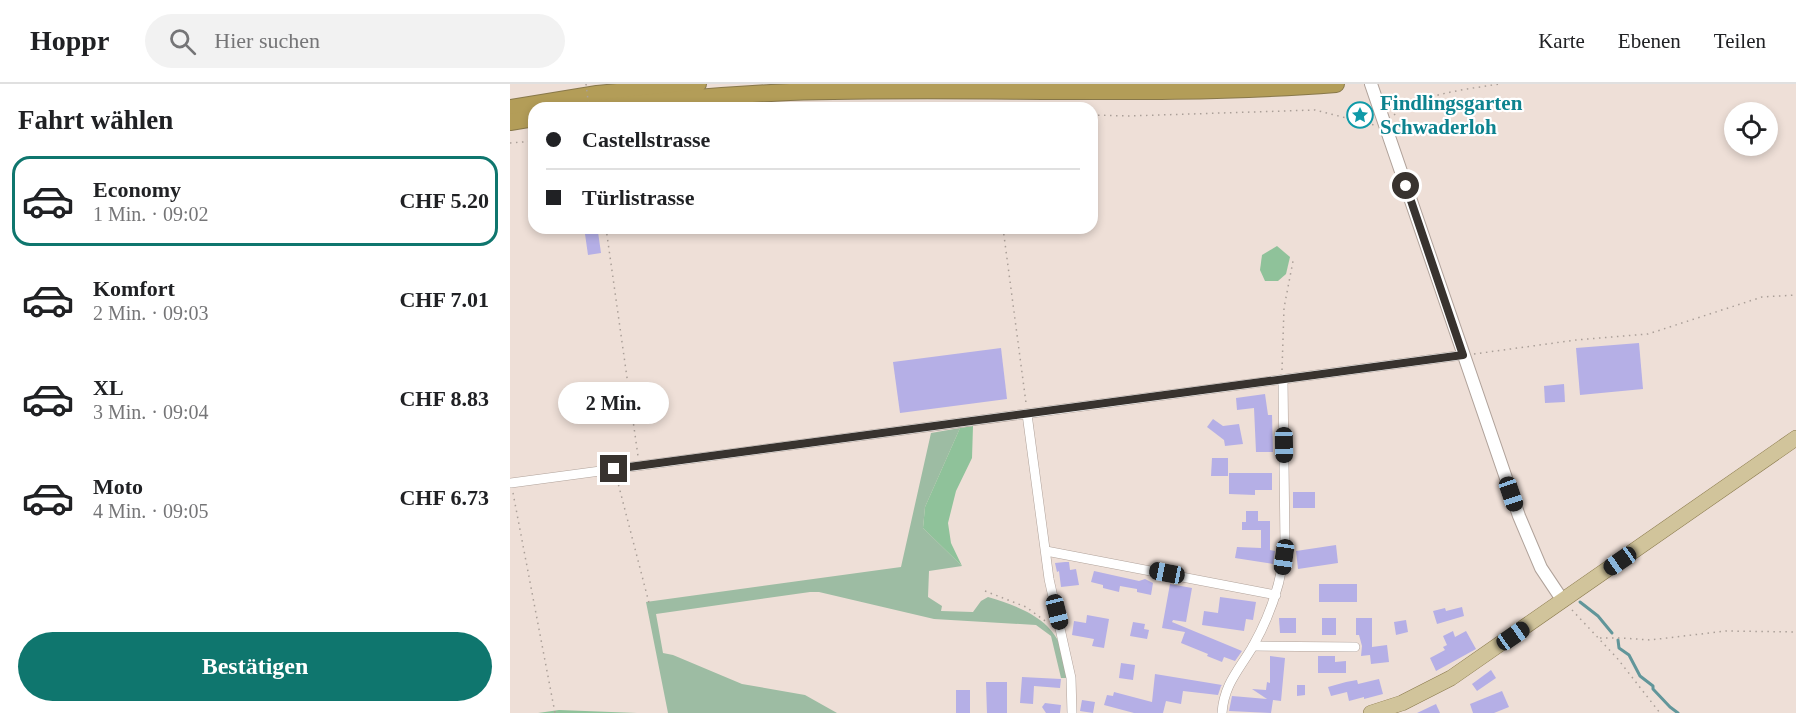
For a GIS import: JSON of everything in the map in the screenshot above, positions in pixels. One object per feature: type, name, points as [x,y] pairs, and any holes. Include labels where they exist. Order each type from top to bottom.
[{"type":"highway","points":[[550,102],[698,84]]},
{"type":"highway","points":[[657,102],[791,92],[1183,91],[1336,84]]},
{"type":"highway","points":[[510,108],[528,105]]},
{"type":"highway","points":[[510,122],[528,119]]},
{"type":"main road","points":[[1371,713],[1411,700],[1451,678],[1796,438]]},
{"type":"street","points":[[1371,84],[1530,544],[1541,568],[1563,601]]},
{"type":"street","points":[[511,483],[1463,355]]},
{"type":"street","points":[[1222,713],[1226,688],[1253,646],[1276,595],[1282,570],[1285,544],[1283,379]]},
{"type":"street","points":[[1027,414],[1051,586],[1071,678],[1072,713]]},
{"type":"street","points":[[1046,550],[1276,595]]},
{"type":"street","points":[[1253,646],[1355,647]]},
{"type":"path","points":[[586,84],[588,102]]},
{"type":"path","points":[[1098,115],[1315,110],[1377,125],[1410,104],[1441,94],[1499,84]]},
{"type":"path","points":[[510,143],[528,142]]},
{"type":"path","points":[[607,234],[639,466]]},
{"type":"path","points":[[1004,234],[1027,414]]},
{"type":"path","points":[[1283,379],[1284,308],[1293,261]]},
{"type":"path","points":[[1463,355],[1576,340],[1648,334],[1762,297],[1796,295]]},
{"type":"path","points":[[614,469],[649,603]]},
{"type":"path","points":[[511,483],[555,713]]},
{"type":"path","points":[[985,591],[1026,607],[1061,631]]},
{"type":"path","points":[[1580,618],[1600,638],[1660,713]]},
{"type":"path","points":[[1600,638],[1650,640],[1726,631],[1796,632]]},
{"type":"green space","points":[[1277,246],[1290,257],[1286,274],[1278,281],[1265,281],[1260,270],[1262,255]]},
{"type":"green space","points":[[973,426],[972,458],[956,491],[948,523],[951,543],[962,566],[923,528],[925,507],[960,428]]},
{"type":"green space","points":[[960,428],[925,507],[923,528],[962,566],[929,571],[928,597],[942,606],[941,611],[973,612],[981,601],[988,597],[1022,609],[1042,622],[1057,639],[1063,653],[1067,678],[1061,678],[1051,636],[1036,625],[934,619],[819,592],[810,592],[656,614],[663,653],[742,684],[805,695],[837,713],[668,713],[646,602],[901,567],[931,433]]},
{"type":"green space","points":[[559,710],[637,713],[538,713]]},
{"type":"building","points":[[585,234],[598,234],[601,253],[588,255]]},
{"type":"building","points":[[1639,343],[1643,389],[1580,395],[1576,348]]},
{"type":"building","points":[[1001,348],[1007,399],[900,413],[893,362]]},
{"type":"building","points":[[1564,384],[1565,402],[1545,403],[1544,386]]},
{"type":"building","points":[[1265,394],[1268,415],[1272,415],[1273,452],[1256,452],[1254,408],[1237,410],[1236,398]]},
{"type":"building","points":[[1213,419],[1223,426],[1239,424],[1243,444],[1225,446],[1224,440],[1207,427]]},
{"type":"building","points":[[1212,458],[1228,458],[1228,476],[1211,476]]},
{"type":"building","points":[[1229,473],[1272,473],[1272,490],[1255,490],[1255,495],[1229,494]]},
{"type":"building","points":[[1293,492],[1315,492],[1315,508],[1293,508]]},
{"type":"building","points":[[1246,511],[1258,511],[1258,521],[1270,521],[1270,550],[1275,551],[1273,564],[1235,558],[1237,547],[1261,548],[1261,530],[1242,530],[1242,522],[1246,522]]},
{"type":"building","points":[[1336,545],[1338,563],[1298,569],[1296,551]]},
{"type":"building","points":[[1069,562],[1070,570],[1076,569],[1079,585],[1061,587],[1059,571],[1057,572],[1055,563]]},
{"type":"building","points":[[1094,571],[1139,581],[1145,579],[1153,583],[1151,595],[1137,592],[1137,589],[1120,586],[1119,592],[1103,588],[1103,585],[1091,582]]},
{"type":"building","points":[[1170,584],[1192,588],[1186,622],[1173,620],[1172,622],[1242,651],[1235,661],[1224,657],[1222,662],[1207,656],[1208,654],[1181,643],[1185,632],[1162,628]]},
{"type":"building","points":[[1319,584],[1357,584],[1357,602],[1319,602]]},
{"type":"building","points":[[1220,597],[1256,602],[1253,620],[1246,619],[1244,631],[1202,625],[1204,611],[1218,613]]},
{"type":"building","points":[[1462,607],[1464,616],[1437,624],[1433,611]]},
{"type":"building","points":[[1087,615],[1109,619],[1104,648],[1092,646],[1094,639],[1072,635],[1074,621],[1086,623]]},
{"type":"building","points":[[1279,618],[1296,618],[1296,633],[1280,633]]},
{"type":"building","points":[[1322,618],[1336,618],[1336,635],[1322,635]]},
{"type":"building","points":[[1356,618],[1372,618],[1372,647],[1387,645],[1389,662],[1371,664],[1370,655],[1361,656],[1362,646],[1359,635],[1356,635]]},
{"type":"building","points":[[1406,620],[1408,632],[1396,635],[1394,622]]},
{"type":"building","points":[[1133,622],[1145,624],[1144,629],[1149,630],[1147,639],[1130,636]]},
{"type":"building","points":[[1453,631],[1455,637],[1466,631],[1476,649],[1436,671],[1430,658],[1445,650],[1443,647],[1447,645],[1443,636]]},
{"type":"building","points":[[1270,656],[1285,658],[1281,701],[1273,700],[1271,713],[1229,711],[1232,696],[1267,699],[1252,689],[1266,690],[1267,682],[1270,683]]},
{"type":"building","points":[[1318,656],[1335,656],[1335,662],[1346,661],[1346,673],[1318,673]]},
{"type":"building","points":[[1121,663],[1135,665],[1133,680],[1119,678]]},
{"type":"building","points":[[1491,670],[1496,678],[1477,691],[1472,684]]},
{"type":"building","points":[[1155,674],[1222,685],[1218,695],[1183,691],[1181,704],[1166,701],[1163,713],[1134,713],[1104,705],[1107,695],[1113,696],[1114,692],[1152,702]]},
{"type":"building","points":[[1022,677],[1061,679],[1060,688],[1034,686],[1033,704],[1020,703]]},
{"type":"building","points":[[1379,679],[1383,694],[1364,699],[1364,697],[1349,701],[1347,692],[1331,696],[1328,687],[1357,680],[1358,684]]},
{"type":"building","points":[[986,682],[1007,682],[1007,713],[987,713]]},
{"type":"building","points":[[1297,685],[1305,685],[1305,695],[1297,696]]},
{"type":"building","points":[[956,690],[970,690],[970,713],[956,713]]},
{"type":"building","points":[[1502,691],[1509,707],[1494,713],[1473,713],[1470,704]]},
{"type":"building","points":[[1082,700],[1095,702],[1093,713],[1080,711]]},
{"type":"building","points":[[1045,703],[1061,705],[1060,713],[1046,713],[1042,707]]},
{"type":"building","points":[[1436,704],[1440,713],[1417,713]]},
{"type":"waterway","points":[[1580,602],[1598,616],[1612,633]]},
{"type":"waterway","points":[[1618,640],[1619,648],[1629,655],[1640,676],[1653,686],[1653,689],[1678,713]]},
{"type":"place","name":"Findlingsgarten Schwaderloh","points":[[1360,115]]},
{"type":"route","points":[[614,469],[1463,355],[1406,186]]}]
